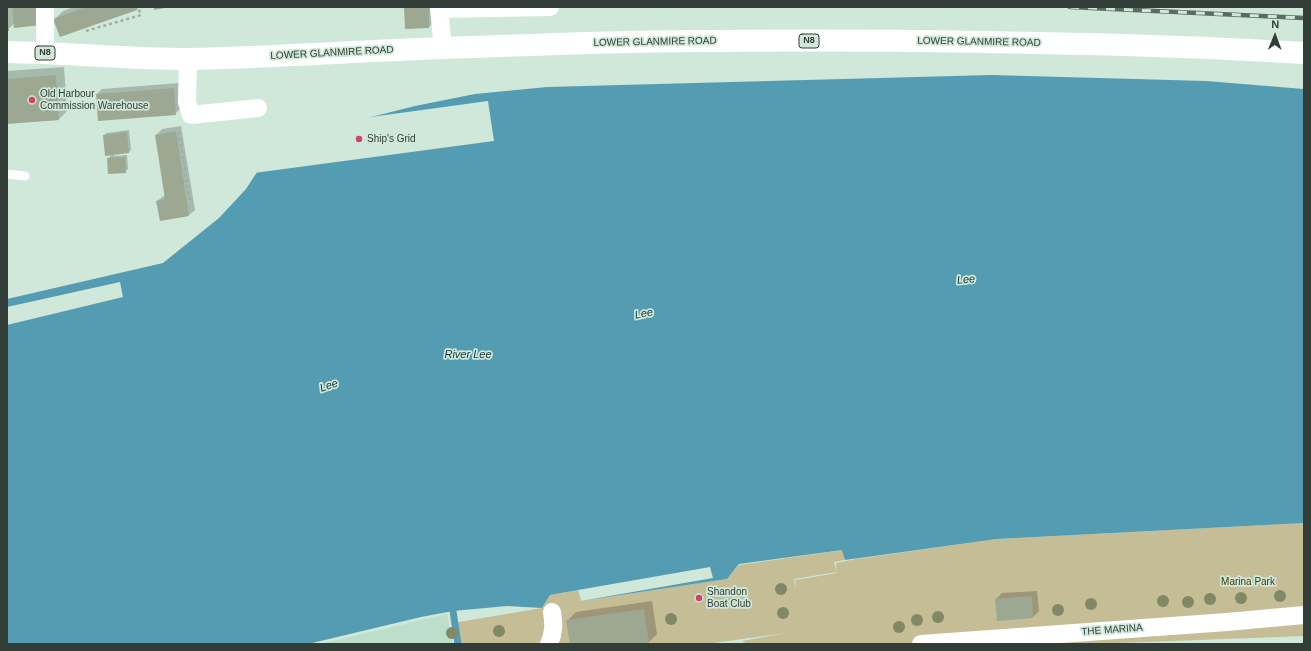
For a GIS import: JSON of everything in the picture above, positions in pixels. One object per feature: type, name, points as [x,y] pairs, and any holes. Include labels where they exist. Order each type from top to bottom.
[{"type":"highway","name":"LOWER GLANMIRE ROAD","points":[[7,52],[188,59],[591,43],[894,41],[1207,47],[1304,53]]},
{"type":"street","points":[[45,7],[45,53]]},
{"type":"street","points":[[443,48],[439,9],[550,7]]},
{"type":"street","points":[[188,59],[187,102],[191,115],[258,108]]},
{"type":"street","points":[[549,644],[553,635],[554,627],[552,612]]},
{"type":"street","name":"THE MARINA","points":[[920,644],[1304,615]]},
{"type":"lane","points":[[7,174],[25,176]]},
{"type":"path","points":[[85,32],[141,15],[138,7]]},
{"type":"path","points":[[190,203],[178,128],[191,115]]},
{"type":"shaded area","points":[[447,614],[453,644],[320,644]]},
{"type":"green space","name":"Marina Park","points":[[1304,523],[1304,636],[1092,644],[746,644],[742,641],[786,633],[706,644],[458,644],[453,623],[542,608],[550,595],[578,590],[581,601],[727,579],[739,565],[843,550],[845,560],[834,562],[837,572],[836,563],[997,539]],"holes":[[[837,572],[795,580],[796,592],[794,579]]]},
{"type":"water","name":"River Lee","points":[[991,75],[1206,81],[1304,89],[1304,523],[997,539],[845,560],[842,550],[739,564],[727,579],[581,601],[578,590],[550,595],[542,608],[507,606],[453,611],[421,617],[308,644],[7,644],[7,299],[163,263],[219,218],[246,189],[263,163],[327,128],[415,106],[475,94],[547,87]]},
{"type":"pier","name":"Ship's Grid","points":[[488,101],[494,141],[254,173],[262,162],[289,140],[327,126],[356,119]]},
{"type":"pier","points":[[120,282],[123,297],[7,325],[7,307]]},
{"type":"pier","points":[[710,567],[713,578],[581,601],[578,590]]},
{"type":"building","points":[[12,7],[40,7],[42,25],[14,28]]},
{"type":"building","points":[[86,7],[136,7],[137,10],[60,37],[53,19]]},
{"type":"building","points":[[154,7],[165,7],[165,8],[154,10]]},
{"type":"building","points":[[404,7],[429,7],[429,28],[405,29]]},
{"type":"building","points":[[8,20],[9,31],[7,31]]},
{"type":"building","name":"Old Harbour Commission Warehouse","points":[[56,75],[59,120],[7,124],[7,79]]},
{"type":"building","points":[[174,88],[176,115],[98,121],[96,94]]},
{"type":"building","points":[[176,131],[189,216],[160,221],[156,201],[165,199],[155,135]]},
{"type":"building","points":[[127,132],[129,153],[105,156],[103,135]]},
{"type":"building","points":[[125,157],[126,173],[108,174],[107,158]]},
{"type":"building","points":[[1032,596],[1033,618],[997,621],[995,599]]},
{"type":"building","points":[[644,609],[649,644],[570,644],[566,620]]},
{"type":"waterway","points":[[453,611],[458,644]]},
{"type":"railway","points":[[1070,7],[1304,18]]},
{"type":"place","name":"Old Harbour Commission Warehouse","points":[[32,100]]},
{"type":"place","name":"Ship's Grid","points":[[359,139]]},
{"type":"place","name":"Shandon Boat Club","points":[[699,598]]},
{"type":"water label","name":"Lee","points":[[966,280]]},
{"type":"water label","name":"Lee","points":[[644,314]]},
{"type":"water label","name":"Lee","points":[[329,386]]}]
